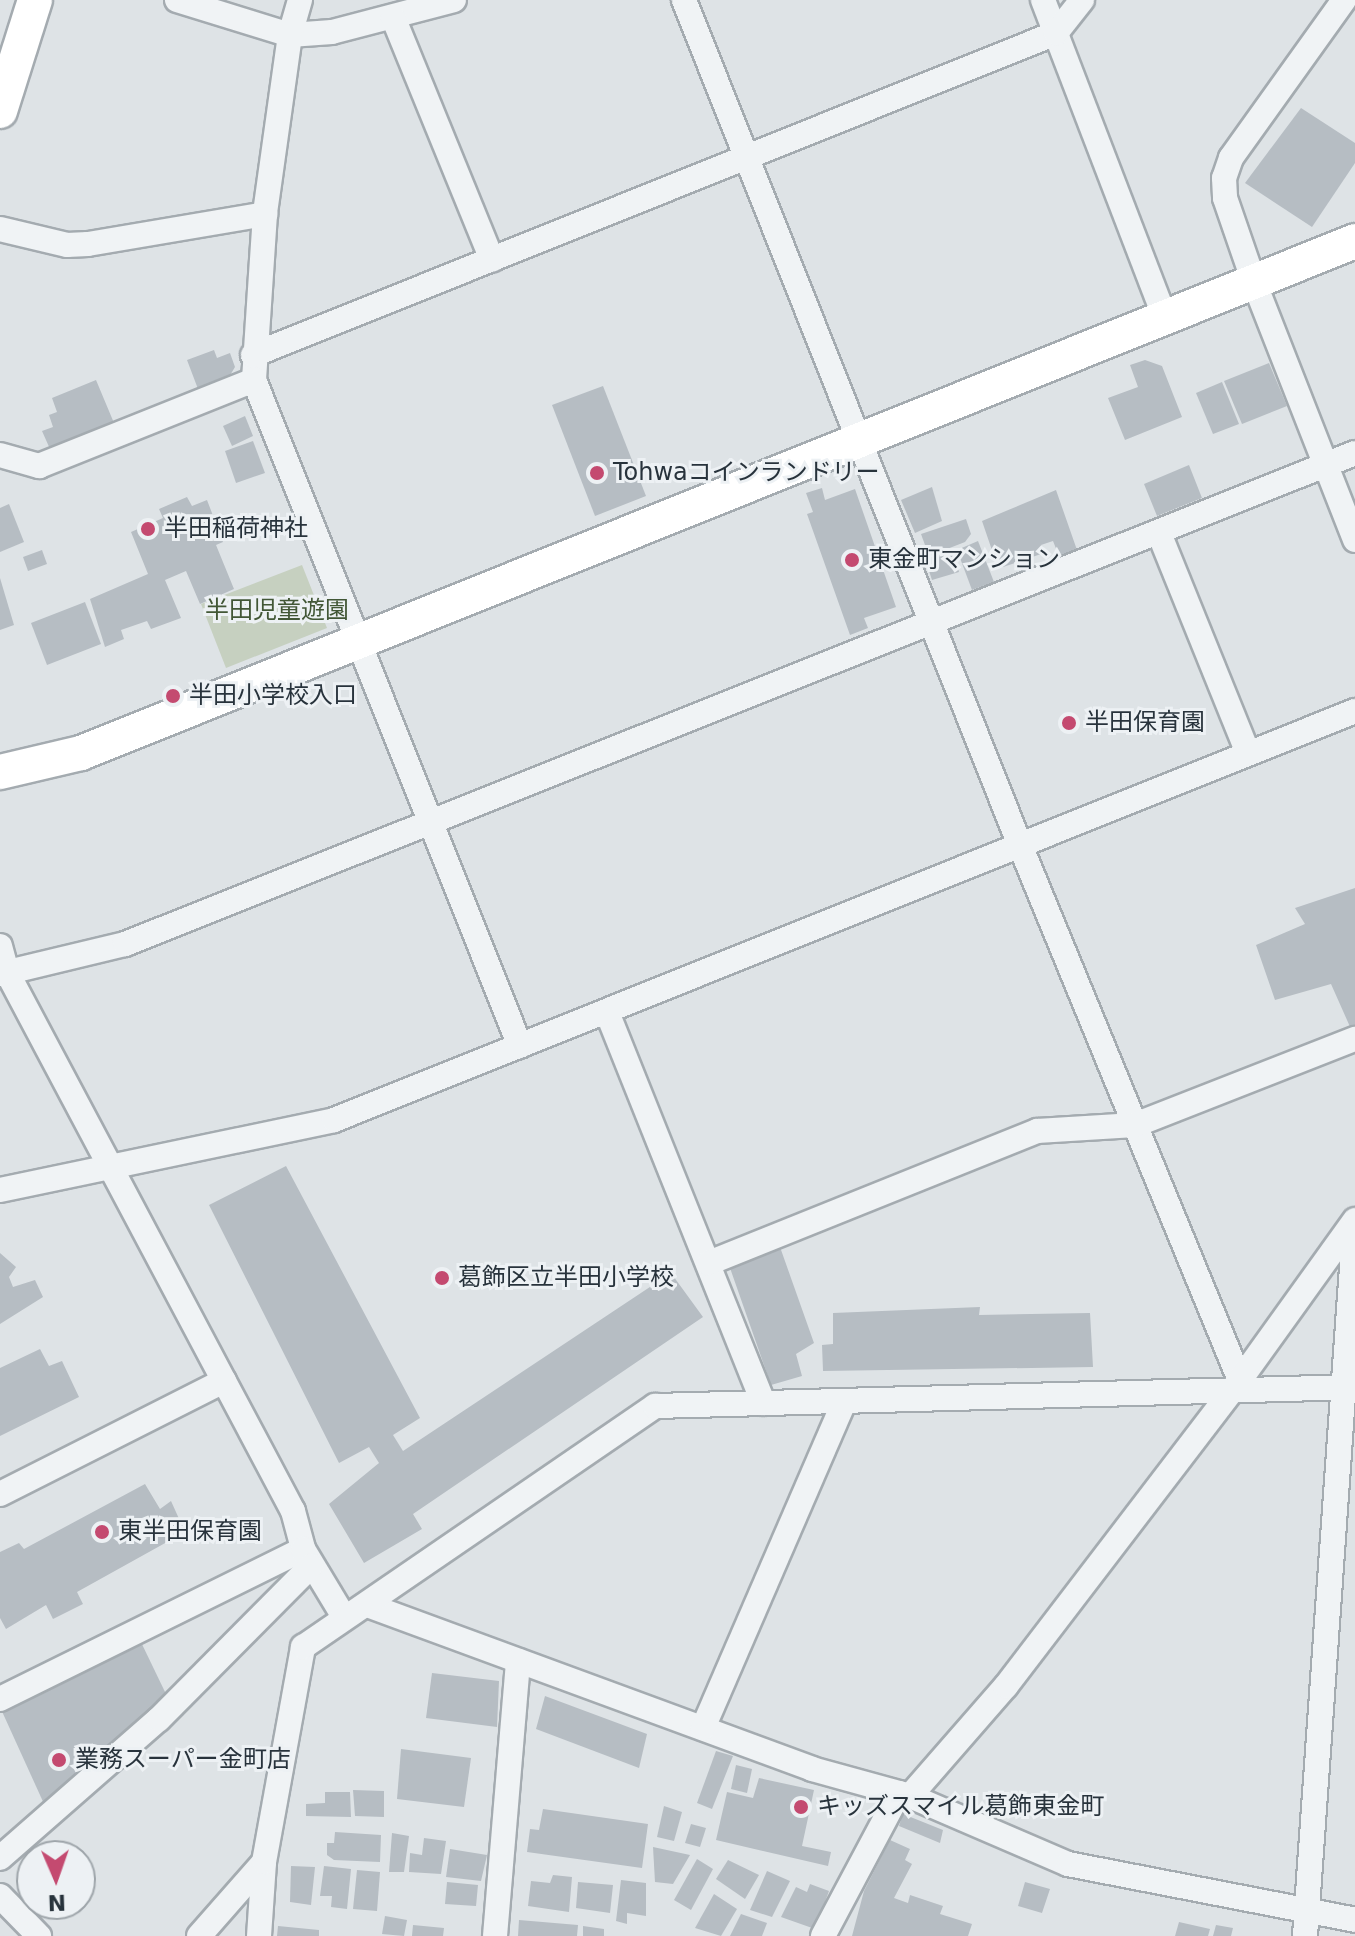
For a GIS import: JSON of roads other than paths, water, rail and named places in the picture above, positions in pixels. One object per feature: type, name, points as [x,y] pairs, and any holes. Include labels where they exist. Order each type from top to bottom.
[{"type":"street","points":[[0,111],[35,0]]},
{"type":"street","points":[[177,0],[290,35],[332,32],[454,0]]},
{"type":"street","points":[[300,0],[290,35],[265,214],[253,367],[520,1046]]},
{"type":"street","points":[[684,0],[1237,1385]]},
{"type":"street","points":[[1043,0],[1165,317]]},
{"type":"street","points":[[0,455],[39,466],[492,260],[1056,33],[1082,0]]},
{"type":"street","points":[[1344,0],[1231,158],[1224,178],[1225,198],[1254,282],[1355,540]]},
{"type":"street","points":[[393,17],[492,260]]},
{"type":"street","points":[[0,229],[67,245],[88,244],[265,214]]},
{"type":"street","points":[[0,772],[81,753],[1355,241]]},
{"type":"street","points":[[3,973],[125,944],[1355,453]]},
{"type":"street","points":[[1159,533],[1248,753]]},
{"type":"street","points":[[0,1190],[108,1164],[334,1120],[1355,711]]},
{"type":"street","points":[[0,946],[3,973],[293,1511],[307,1557],[344,1617]]},
{"type":"street","points":[[607,1012],[763,1403]]},
{"type":"street","points":[[709,1263],[1037,1131],[1135,1125],[1355,1039]]},
{"type":"street","points":[[823,1936],[904,1795],[1006,1686],[1237,1385],[1355,1222]]},
{"type":"street","points":[[1305,1936],[1348,1387],[1355,1222]]},
{"type":"street","points":[[0,1494],[224,1381]]},
{"type":"street","points":[[259,1936],[264,1862],[303,1647],[655,1406],[844,1402],[1237,1385],[1348,1387]]},
{"type":"street","points":[[703,1728],[844,1402]]},
{"type":"street","points":[[0,1699],[307,1557]]},
{"type":"street","points":[[0,1858],[159,1719],[307,1557]]},
{"type":"street","points":[[367,1605],[812,1769],[904,1795],[1068,1864],[1355,1920]]},
{"type":"street","points":[[495,1936],[518,1661]]},
{"type":"street","points":[[199,1936],[264,1862]]},
{"type":"street","points":[[0,1896],[39,1936]]},
{"type":"place","name":"Tohwaコインランドリー","points":[[597,473]]},
{"type":"place","name":"半田稲荷神社","points":[[148,529]]},
{"type":"place","name":"東金町マンション","points":[[852,560]]},
{"type":"place","name":"半田小学校入口","points":[[173,696]]},
{"type":"place","name":"半田保育園","points":[[1069,723]]},
{"type":"place","name":"葛飾区立半田小学校","points":[[442,1278]]},
{"type":"place","name":"東半田保育園","points":[[102,1532]]},
{"type":"place","name":"業務スーパー金町店","points":[[59,1760]]},
{"type":"place","name":"キッズスマイル葛飾東金町","points":[[801,1807]]},
{"type":"park label","name":"半田児童遊園","points":[[277,611]]}]
